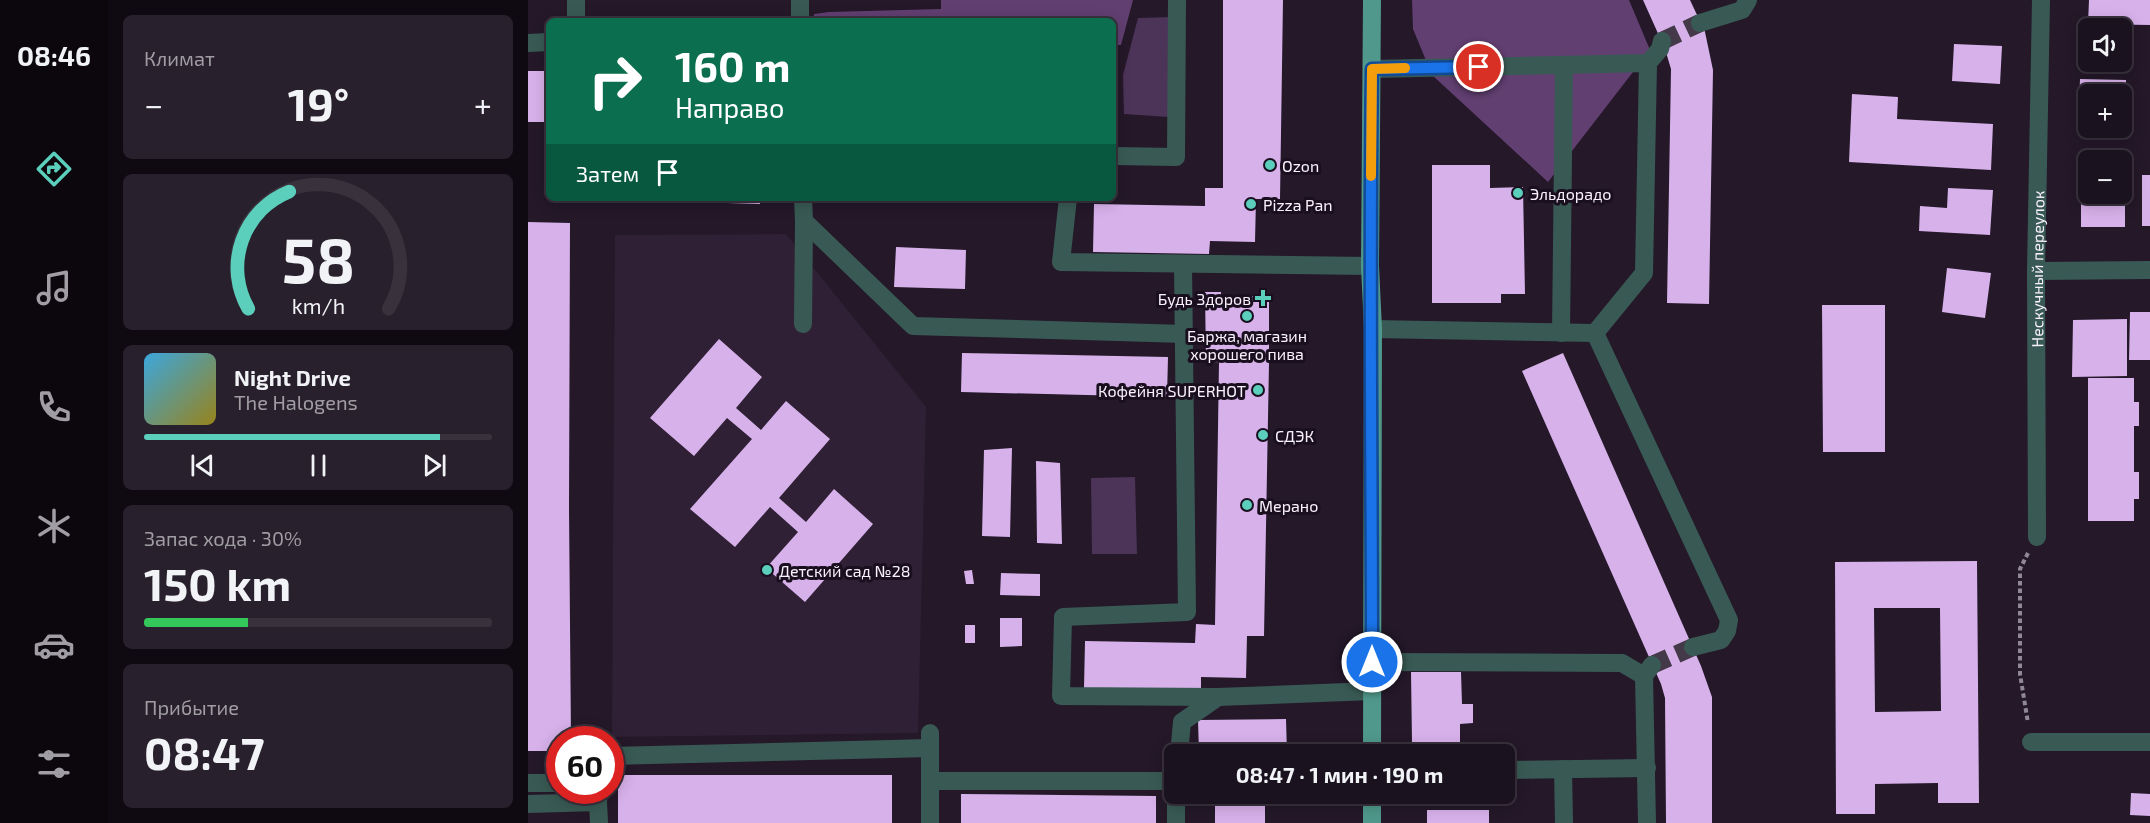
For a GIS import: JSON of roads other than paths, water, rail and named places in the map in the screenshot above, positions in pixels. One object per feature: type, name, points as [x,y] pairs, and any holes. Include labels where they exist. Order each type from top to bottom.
[{"type":"main road","points":[[1372,0],[1370,266],[1372,744]]},
{"type":"main road","points":[[1372,804],[1372,823]]},
{"type":"street","points":[[576,0],[576,18]]},
{"type":"street","points":[[800,0],[800,18]]},
{"type":"street","points":[[1116,156],[1176,156],[1178,0]]},
{"type":"street","points":[[1700,23],[1742,10],[1748,0]]},
{"type":"street","name":"Нескучный переулок","points":[[2037,537],[2036,271],[2041,0]]},
{"type":"street","points":[[1594,333],[1644,273],[1648,63],[1660,49],[1662,41]]},
{"type":"street","points":[[528,43],[546,42]]},
{"type":"street","points":[[1372,69],[1648,63]]},
{"type":"street","points":[[1561,333],[1564,65]]},
{"type":"street","points":[[803,201],[803,324]]},
{"type":"street","points":[[1068,201],[1061,262],[1370,266]]},
{"type":"street","points":[[804,221],[913,326],[1185,334]]},
{"type":"street","points":[[1184,264],[1187,612],[1063,617],[1061,696],[1218,697],[1372,692]]},
{"type":"street","points":[[2036,271],[2150,270]]},
{"type":"street","points":[[1372,329],[1594,333]]},
{"type":"street","points":[[1594,333],[1729,620],[1727,631],[1721,639],[1693,647]]},
{"type":"street","points":[[1372,662],[1622,663],[1648,670],[1647,823]]},
{"type":"street","points":[[1180,744],[1182,722],[1218,697]]},
{"type":"street","points":[[624,755],[930,740],[930,823]]},
{"type":"street","points":[[2031,742],[2150,742]]},
{"type":"street","points":[[1515,770],[1647,768]]},
{"type":"street","points":[[1563,769],[1564,823]]},
{"type":"street","points":[[930,781],[1164,781]]},
{"type":"street","points":[[528,783],[546,783]]},
{"type":"street","points":[[528,804],[546,802]]},
{"type":"street","points":[[598,804],[599,823]]},
{"type":"street","points":[[1176,804],[1176,823]]},
{"type":"tunnel","points":[[1662,41],[1700,23]]},
{"type":"tunnel","points":[[1652,665],[1693,647]]},
{"type":"place","name":"Ozon","points":[[1270,165]]},
{"type":"place","name":"Эльдорадо","points":[[1518,193]]},
{"type":"place","name":"Pizza Pan","points":[[1251,204]]},
{"type":"place","name":"Будь Здоров","points":[[1263,298]]},
{"type":"place","name":"Баржа, магазин хорошего пива","points":[[1247,316]]},
{"type":"place","name":"Кофейня SUPERHOT","points":[[1258,390]]},
{"type":"place","name":"СДЭК","points":[[1263,435]]},
{"type":"place","name":"Мерано","points":[[1247,505]]},
{"type":"place","name":"Детский сад №28","points":[[767,570]]}]
